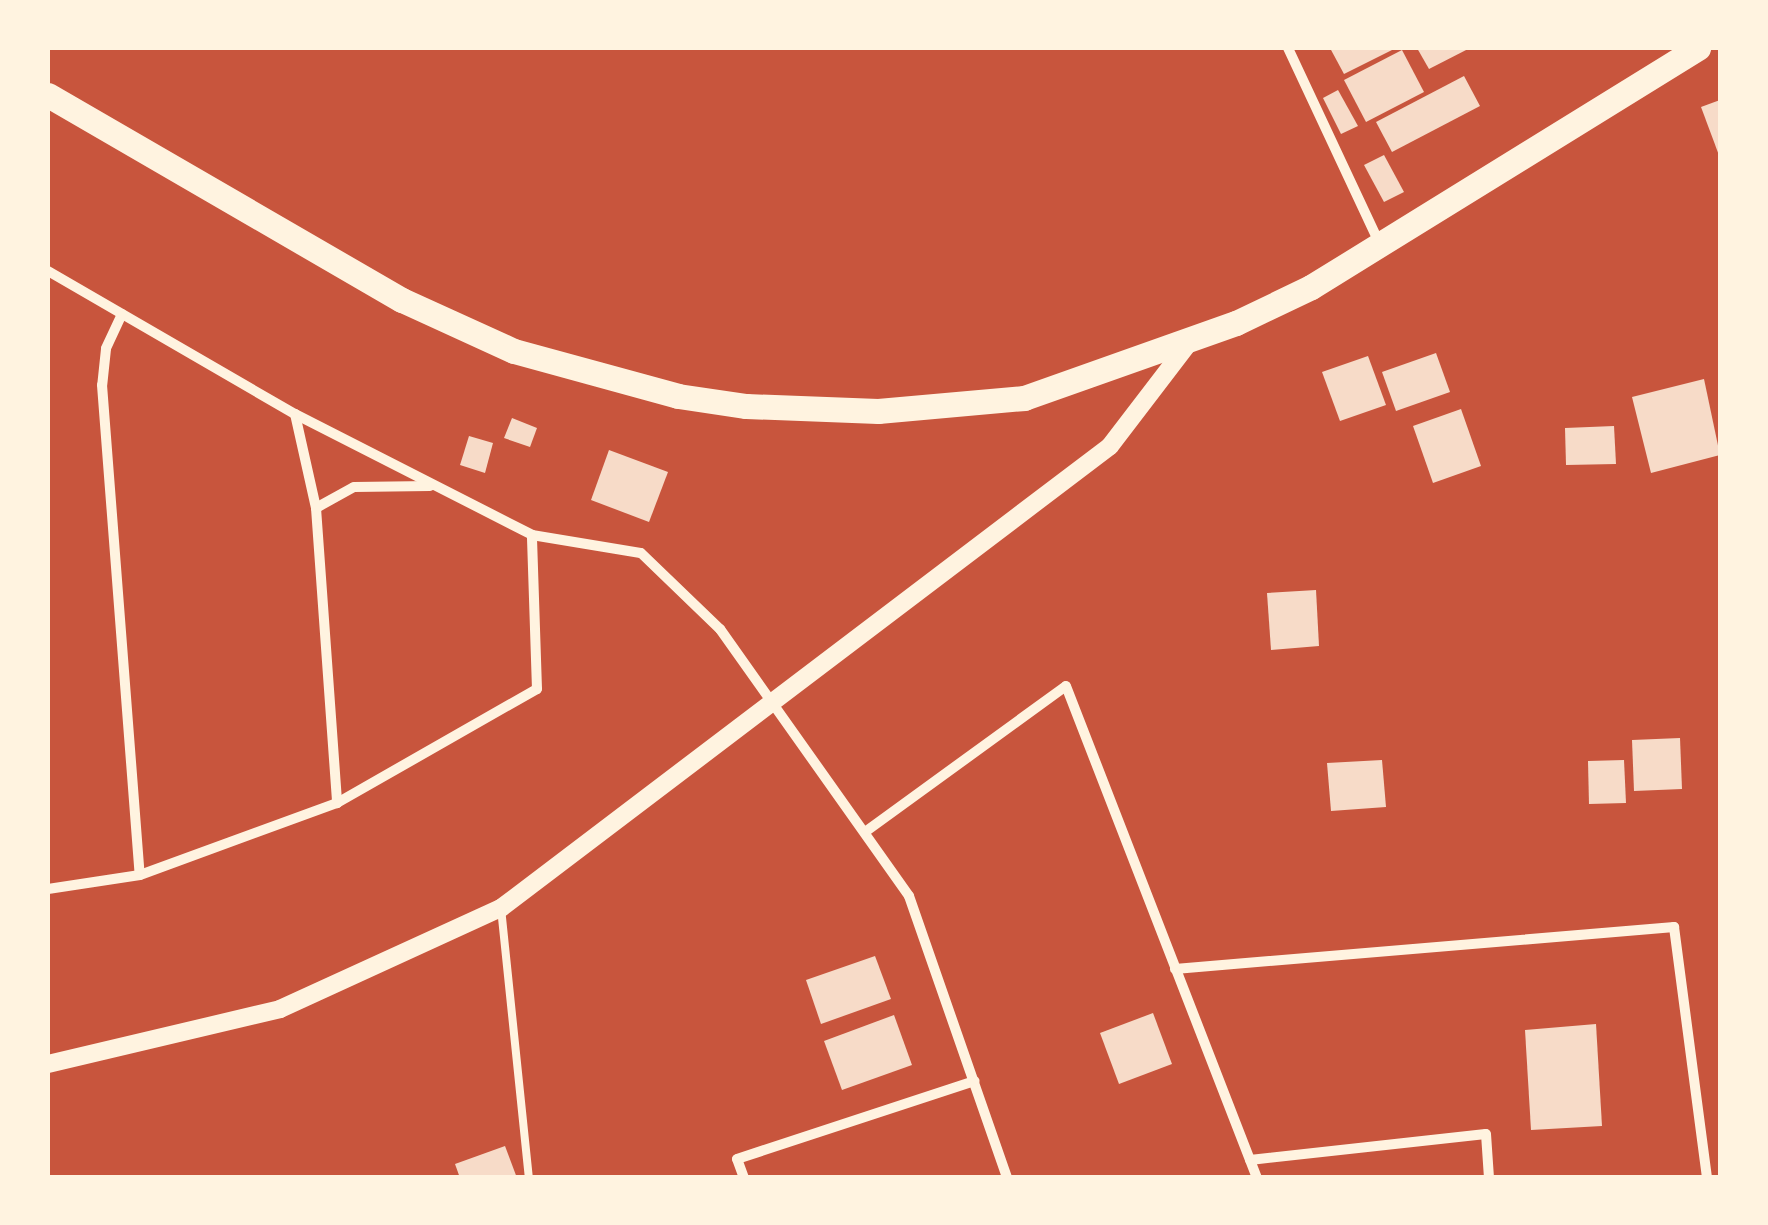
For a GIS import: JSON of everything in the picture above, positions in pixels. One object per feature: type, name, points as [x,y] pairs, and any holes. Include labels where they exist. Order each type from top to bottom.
[{"type":"main road","points":[[48,96],[402,300],[514,351],[602,380],[746,406],[878,411],[1024,398],[1193,339],[1311,286],[1698,48]]},
{"type":"street","points":[[1288,48],[1380,245]]},
{"type":"street","points":[[48,271],[296,414],[532,535],[641,554],[720,629],[910,896],[1007,1178]]},
{"type":"street","points":[[122,314],[106,349],[102,385],[140,874]]},
{"type":"street","points":[[48,1064],[280,1008],[501,908],[776,704],[1110,446],[1193,339]]},
{"type":"street","points":[[296,414],[316,508],[338,803]]},
{"type":"street","points":[[316,508],[354,487],[384,482],[437,486]]},
{"type":"street","points":[[48,889],[140,874],[338,803],[537,689],[532,535]]},
{"type":"street","points":[[865,832],[1066,686],[1256,1178]]},
{"type":"street","points":[[1176,969],[1674,928],[1707,1178]]},
{"type":"street","points":[[744,1178],[736,1159],[974,1081]]},
{"type":"street","points":[[1250,1160],[1486,1134],[1489,1178]]},
{"type":"lane","points":[[501,908],[528,1178]]},
{"type":"building","points":[[1330,48],[1396,48],[1344,74]]},
{"type":"building","points":[[1417,48],[1470,48],[1429,69]]},
{"type":"building","points":[[1402,50],[1424,92],[1366,122],[1344,80]]},
{"type":"building","points":[[1464,76],[1480,106],[1392,152],[1376,122]]},
{"type":"building","points":[[1338,90],[1358,126],[1341,134],[1323,98]]},
{"type":"building","points":[[1720,100],[1720,158],[1701,107]]},
{"type":"building","points":[[1384,155],[1404,192],[1384,202],[1364,165]]},
{"type":"building","points":[[1436,353],[1450,392],[1396,411],[1382,372]]},
{"type":"building","points":[[1368,356],[1386,405],[1340,421],[1322,372]]},
{"type":"building","points":[[1704,379],[1720,455],[1651,473],[1632,397]]},
{"type":"building","points":[[1461,409],[1481,466],[1433,483],[1413,426]]},
{"type":"building","points":[[512,418],[537,428],[530,447],[504,438]]},
{"type":"building","points":[[1614,426],[1616,464],[1566,465],[1565,428]]},
{"type":"building","points":[[469,436],[493,443],[485,473],[460,465]]},
{"type":"building","points":[[609,450],[668,472],[649,522],[591,500]]},
{"type":"building","points":[[1316,590],[1319,646],[1271,650],[1267,593]]},
{"type":"building","points":[[1680,738],[1682,789],[1634,791],[1632,740]]},
{"type":"building","points":[[1382,760],[1386,807],[1331,811],[1327,763]]},
{"type":"building","points":[[1624,760],[1626,803],[1589,804],[1588,761]]},
{"type":"building","points":[[875,956],[891,999],[821,1024],[806,980]]},
{"type":"building","points":[[1153,1013],[1172,1064],[1119,1084],[1100,1033]]},
{"type":"building","points":[[894,1015],[912,1065],[842,1090],[824,1041]]},
{"type":"building","points":[[1596,1024],[1602,1126],[1531,1130],[1525,1030]]},
{"type":"building","points":[[505,1146],[517,1178],[460,1178],[455,1164]]}]
